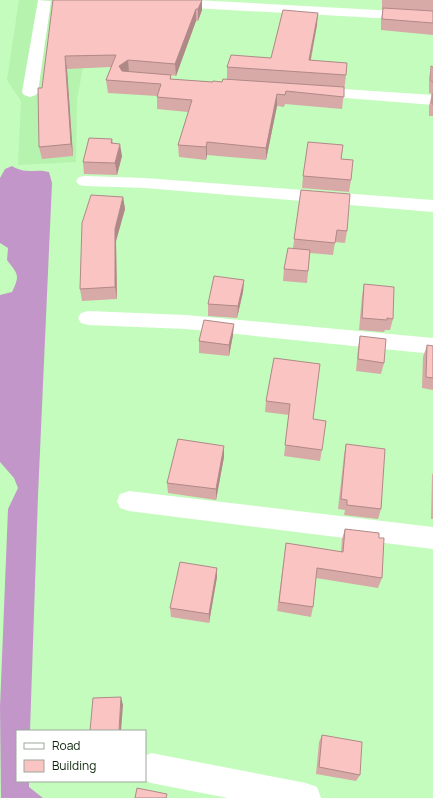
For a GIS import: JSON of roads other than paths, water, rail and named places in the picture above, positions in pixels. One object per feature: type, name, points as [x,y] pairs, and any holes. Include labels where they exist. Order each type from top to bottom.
[{"type":"lane","points":[[30,92],[44,0],[59,0]]},
{"type":"lane","points":[[120,0],[433,17]]},
{"type":"lane","points":[[300,91],[433,100]]},
{"type":"lane","points":[[85,181],[145,183],[433,206]]},
{"type":"lane","points":[[88,318],[186,322],[433,346]]},
{"type":"lane","points":[[129,501],[433,538]]},
{"type":"lane","points":[[150,768],[306,798]]}]
